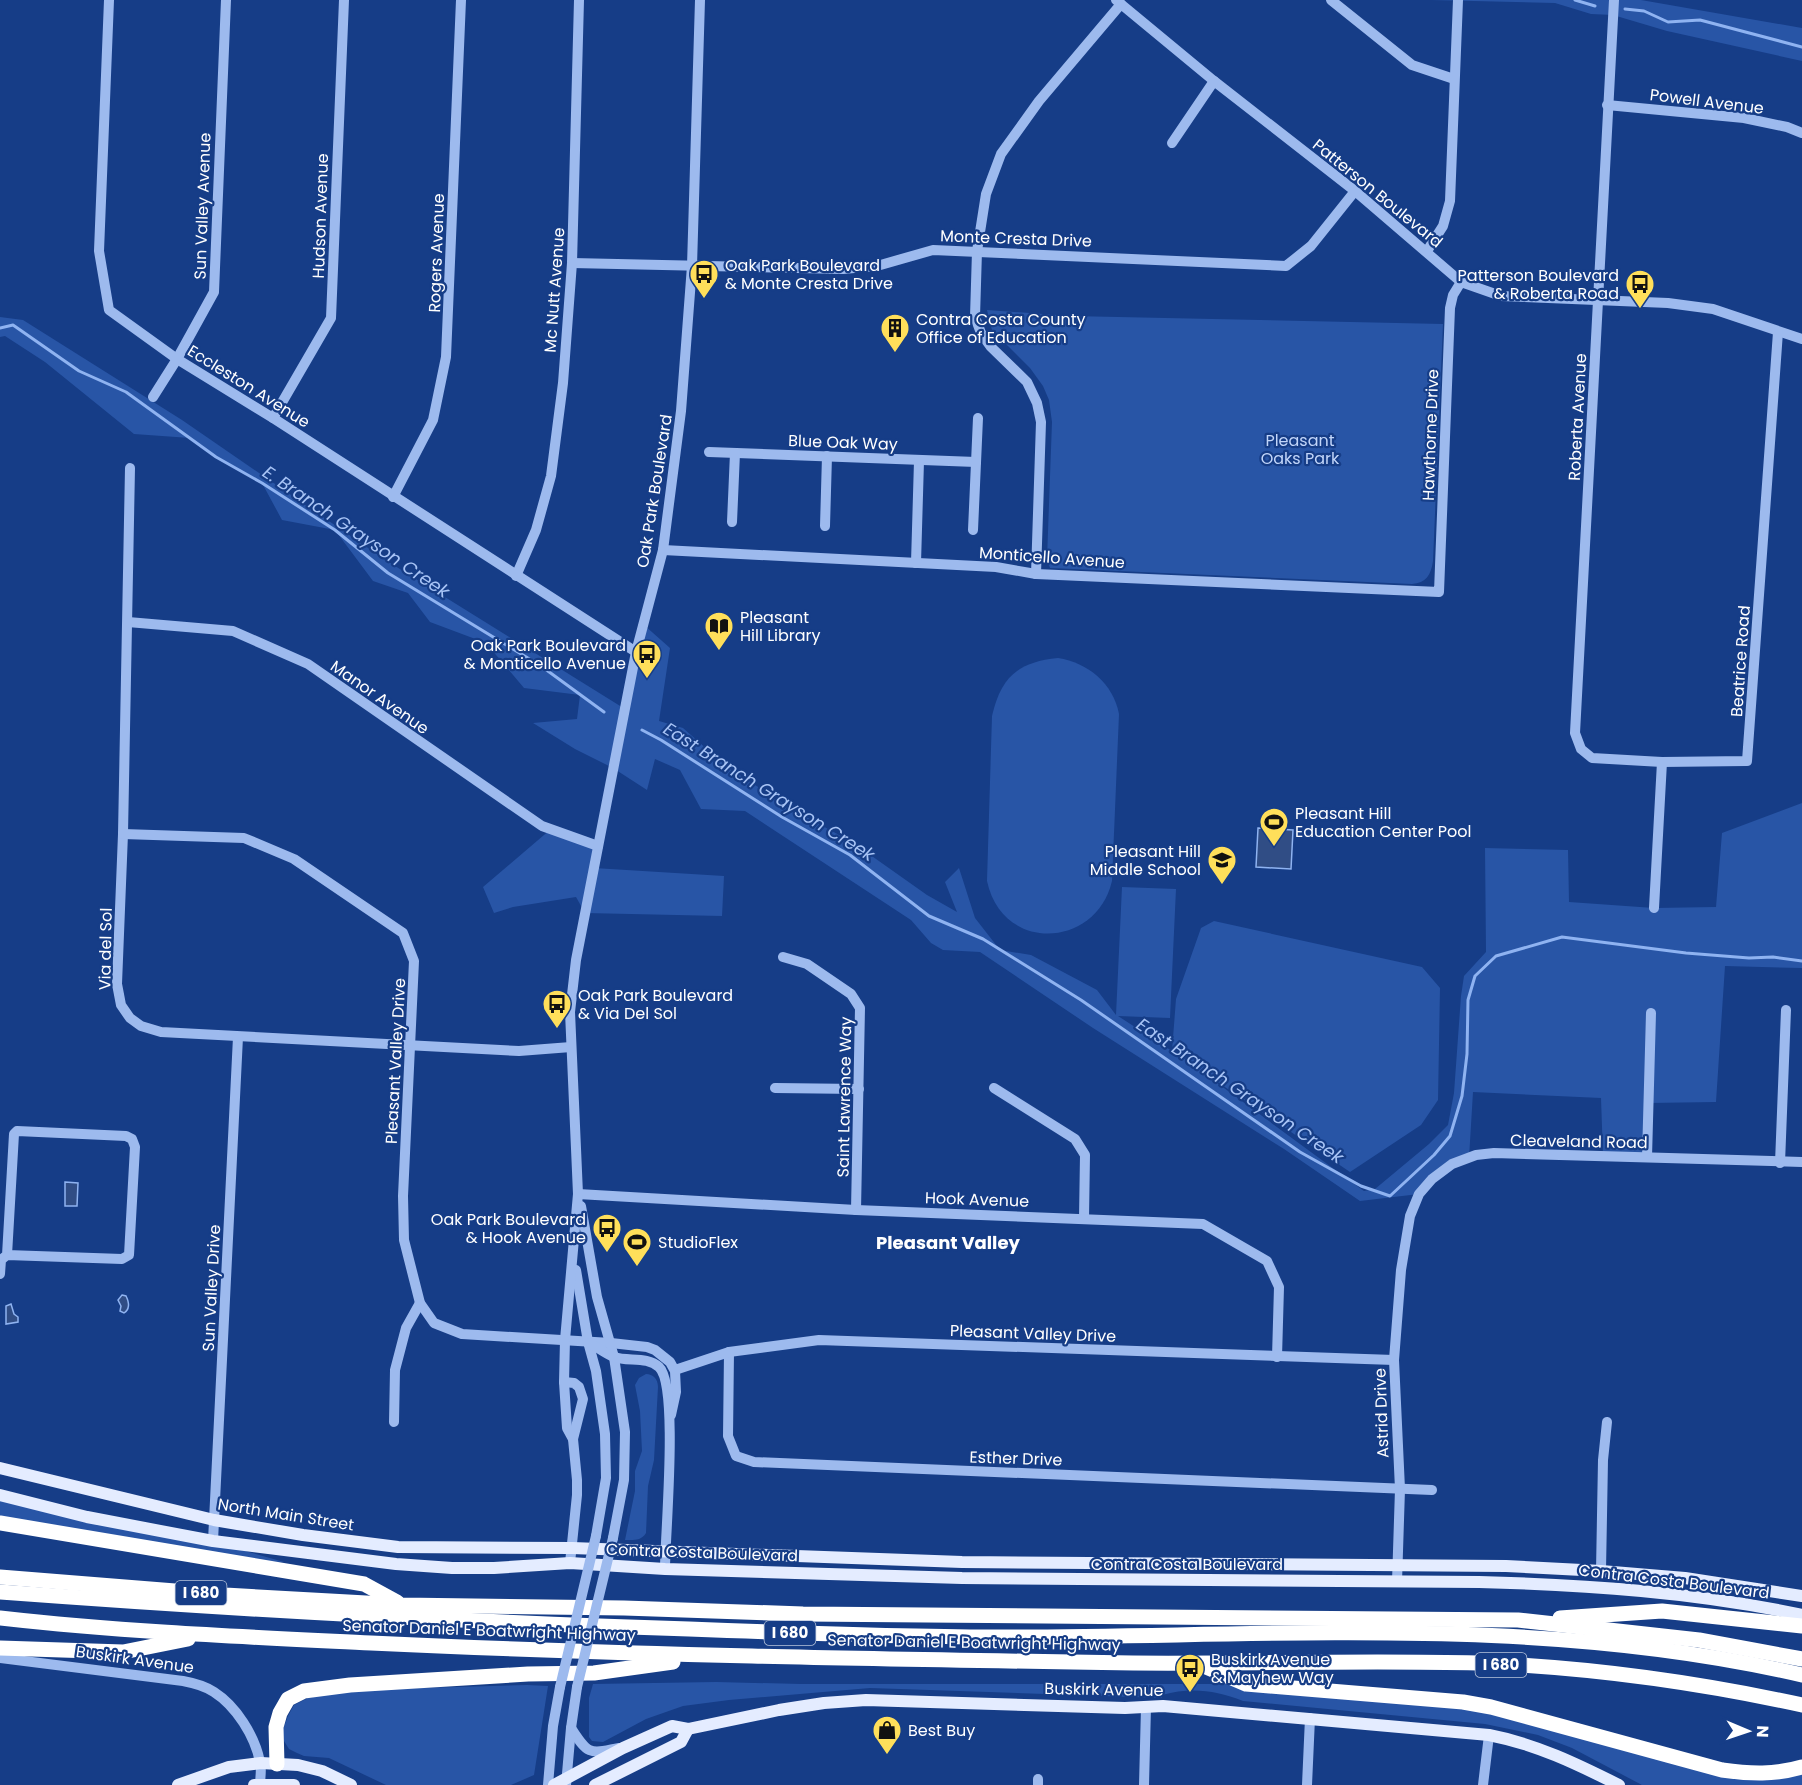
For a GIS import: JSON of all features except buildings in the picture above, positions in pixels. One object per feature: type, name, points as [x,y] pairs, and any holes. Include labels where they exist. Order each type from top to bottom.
[{"type":"highway","points":[[0,1523],[363,1584],[402,1605]]},
{"type":"highway","name":"Senator Daniel E Boatwright Highway","points":[[0,1577],[225,1595],[402,1605],[624,1608],[803,1614],[1518,1620],[1698,1640],[1802,1659]]},
{"type":"highway","name":"I 680","points":[[0,1592],[353,1615],[798,1633],[1004,1637],[1367,1633],[1478,1635],[1581,1641],[1673,1652],[1802,1675]]},
{"type":"highway","points":[[1518,1620],[1662,1611],[1802,1626]]},
{"type":"highway","name":"Senator Daniel E Boatwright Highway","points":[[0,1618],[207,1635],[528,1651],[715,1657],[1198,1664],[1403,1662],[1483,1664],[1569,1669],[1677,1682],[1753,1694],[1802,1705]]},
{"type":"highway","points":[[0,1648],[123,1652],[207,1635]]},
{"type":"highway","points":[[277,1764],[276,1727],[280,1713],[288,1699],[304,1691],[361,1684],[528,1674],[594,1673],[715,1657]]},
{"type":"highway","points":[[1198,1664],[1246,1684],[1463,1702],[1491,1707],[1722,1770],[1749,1774],[1773,1773],[1802,1767]]},
{"type":"main road","name":"North Main Street","points":[[0,1468],[214,1520],[303,1535],[398,1547],[572,1548]]},
{"type":"main road","name":"North Main Street","points":[[0,1495],[87,1516],[213,1541],[385,1563],[452,1568],[570,1563]]},
{"type":"main road","name":"Contra Costa Boulevard","points":[[572,1548],[962,1562],[1397,1564],[1601,1571],[1702,1580],[1802,1596]]},
{"type":"main road","name":"Contra Costa Boulevard","points":[[570,1563],[665,1569],[962,1578],[1479,1582],[1618,1589],[1721,1600],[1802,1615]]},
{"type":"main road","name":"Buskirk Avenue","points":[[554,1785],[566,1782],[623,1748],[672,1726],[688,1729],[779,1710],[824,1703],[866,1700],[1163,1707],[1489,1735],[1565,1758],[1618,1785]]},
{"type":"main road","points":[[595,1785],[681,1742],[688,1729]]},
{"type":"main road","points":[[178,1785],[229,1767],[261,1763],[298,1765],[322,1771],[351,1785]]},
{"type":"main road","points":[[276,1785],[277,1764]]},
{"type":"main road","points":[[254,1785],[294,1785]]},
{"type":"street","name":"Eccleston Avenue","points":[[109,0],[99,251],[109,310],[177,359],[273,418],[636,652]]},
{"type":"street","name":"Sun Valley Avenue","points":[[153,397],[214,292],[226,0]]},
{"type":"street","name":"Hudson Avenue","points":[[273,418],[331,318],[344,0]]},
{"type":"street","name":"Rogers Avenue","points":[[393,496],[433,420],[446,357],[461,0]]},
{"type":"street","name":"Mc Nutt Avenue","points":[[516,576],[536,530],[551,476],[563,382],[572,263],[579,0]]},
{"type":"street","name":"Oak Park Boulevard","points":[[573,1439],[567,1428],[564,1382],[565,1340],[578,1194],[571,1047],[571,991],[636,652],[663,550],[681,411],[692,266],[700,0]]},
{"type":"street","points":[[1331,0],[1412,65],[1454,78]]},
{"type":"street","points":[[1427,251],[1443,226],[1450,201],[1458,0]]},
{"type":"street","name":"Roberta Avenue","points":[[1614,0],[1575,733],[1581,749],[1592,758],[1662,762]]},
{"type":"street","points":[[1036,574],[1041,422],[1037,403],[1027,382],[991,347],[981,333],[975,317],[977,251],[986,194],[1001,154],[1039,101],[1118,2]]},
{"type":"street","name":"Patterson Boulevard","points":[[1118,2],[1214,81],[1355,191],[1461,282],[1501,296],[1668,303],[1713,309],[1802,339]]},
{"type":"street","points":[[1172,143],[1214,81]]},
{"type":"street","name":"Powell Avenue","points":[[1607,105],[1744,118],[1787,127],[1802,133]]},
{"type":"street","name":"Monte Cresta Drive","points":[[572,263],[843,269],[877,266],[933,250],[1286,266],[1311,246],[1355,191]]},
{"type":"street","name":"Hawthorne Drive","points":[[1439,592],[1450,308],[1453,295],[1461,282]]},
{"type":"street","name":"Beatrice Road","points":[[1662,762],[1747,761],[1778,332]]},
{"type":"street","points":[[972,530],[978,418]]},
{"type":"street","name":"Blue Oak Way","points":[[709,452],[976,462]]},
{"type":"street","points":[[732,522],[735,453]]},
{"type":"street","points":[[825,526],[827,456]]},
{"type":"street","points":[[916,563],[920,461]]},
{"type":"street","name":"Via del Sol","points":[[130,468],[123,834],[117,984],[124,1012],[135,1023],[161,1032],[519,1051],[571,1047]]},
{"type":"street","name":"Monticello Avenue","points":[[663,550],[996,567],[1036,574],[1439,592]]},
{"type":"street","name":"Manor Avenue","points":[[128,622],[233,631],[308,664],[542,826],[598,846]]},
{"type":"street","points":[[1654,908],[1662,762]]},
{"type":"street","name":"Pleasant Valley Drive","points":[[123,834],[244,838],[294,859],[403,933],[414,961],[403,1196],[404,1240],[420,1304],[435,1323],[462,1334],[565,1340]]},
{"type":"street","name":"Saint Lawrence Way","points":[[783,957],[807,964],[851,994],[860,1008],[856,1210]]},
{"type":"street","points":[[1780,1163],[1786,1010]]},
{"type":"street","points":[[1647,1157],[1651,1013]]},
{"type":"street","name":"Sun Valley Drive","points":[[213,1541],[238,1037]]},
{"type":"street","points":[[776,1088],[859,1089]]},
{"type":"street","points":[[994,1088],[1074,1139],[1085,1155],[1084,1218]]},
{"type":"street","points":[[0,1274],[2,1260],[7,1255],[14,1134],[17,1131],[126,1136],[132,1139],[135,1147],[129,1255],[122,1259],[7,1255]]},
{"type":"street","name":"Cleaveland Road","points":[[1405,1243],[1410,1216],[1419,1194],[1432,1179],[1452,1164],[1469,1158],[1494,1154],[1527,1153],[1802,1162]]},
{"type":"street","name":"Oak Park Boulevard","points":[[566,1782],[577,1687],[619,1514],[626,1457],[625,1432],[614,1357],[597,1297],[578,1194]]},
{"type":"street","name":"Hook Avenue","points":[[578,1194],[856,1210],[1203,1224],[1267,1261],[1279,1287],[1277,1357]]},
{"type":"street","name":"Astrid Drive","points":[[1397,1582],[1400,1490],[1394,1360],[1405,1243]]},
{"type":"street","name":"Oak Park Boulevard","points":[[548,1785],[553,1726],[560,1687],[596,1536],[606,1478],[603,1408],[588,1342],[573,1255]]},
{"type":"street","points":[[394,1422],[395,1370],[406,1328],[420,1304]]},
{"type":"street","points":[[565,1340],[611,1343],[655,1350],[670,1362],[675,1370],[676,1392],[670,1415]]},
{"type":"street","name":"Pleasant Valley Drive","points":[[675,1370],[729,1352],[819,1340],[1394,1360]]},
{"type":"street","points":[[588,1342],[614,1357],[650,1362],[660,1368],[666,1380],[670,1415],[665,1569]]},
{"type":"street","name":"Esther Drive","points":[[729,1352],[728,1436],[736,1456],[754,1462],[1432,1490]]},
{"type":"street","name":"Oak Park Boulevard","points":[[564,1382],[574,1383],[582,1393],[583,1399],[573,1439],[577,1495],[570,1563]]},
{"type":"street","points":[[1601,1571],[1603,1460],[1607,1422]]},
{"type":"street","name":"Buskirk Avenue","points":[[0,1658],[198,1684],[214,1692],[230,1706],[249,1732],[261,1763],[260,1785]]},
{"type":"street","points":[[1144,1785],[1146,1707]]},
{"type":"street","points":[[1307,1785],[1310,1718]]},
{"type":"street","points":[[571,1728],[583,1747],[588,1750],[623,1748]]},
{"type":"street","points":[[1483,1785],[1489,1735]]},
{"type":"green space","points":[[1431,0],[1641,0],[1802,28],[1802,61],[1667,31],[1613,15],[1591,14],[1555,3]]},
{"type":"green space","name":"Pleasant Oaks Park","points":[[987,310],[1071,316],[1443,324],[1433,561],[1429,574],[1421,582],[1412,584],[1050,568],[1047,559],[1052,422],[1049,400],[1043,386],[1030,368],[992,330]]},
{"type":"green space","points":[[0,317],[23,320],[182,420],[387,561],[625,709],[644,625],[670,648],[659,721],[683,728],[727,767],[797,812],[852,842],[927,895],[957,912],[945,882],[959,868],[975,918],[1000,950],[1031,955],[1097,990],[1116,1015],[1122,887],[1176,889],[1170,1018],[1118,1016],[1172,1051],[1176,999],[1201,928],[1214,921],[1422,967],[1440,988],[1438,1100],[1421,1125],[1350,1172],[1194,1066],[1364,1191],[1375,1189],[1448,1125],[1454,1093],[1464,976],[1486,952],[1485,848],[1568,850],[1569,902],[1654,908],[1716,907],[1722,833],[1802,803],[1802,968],[1725,966],[1716,1102],[1648,1103],[1647,1157],[1603,1156],[1601,1098],[1473,1092],[1469,1158],[1419,1194],[1360,1201],[1284,1149],[1093,1028],[980,952],[943,950],[931,943],[911,920],[745,811],[701,809],[680,770],[655,759],[647,790],[533,723],[577,719],[580,695],[524,688],[486,643],[430,622],[408,593],[373,581],[335,530],[282,520],[262,483],[216,457],[190,438],[134,434],[45,362],[5,336],[0,337]]},
{"type":"green space","points":[[1058,658],[1079,664],[1098,676],[1111,693],[1119,714],[1112,881],[1103,903],[1088,920],[1069,930],[1049,934],[1029,931],[1011,921],[996,904],[987,881],[992,716],[1000,691],[1013,674],[1032,663]]},
{"type":"green space","points":[[551,829],[598,846],[594,868],[724,876],[722,916],[585,913],[576,897],[513,907],[494,913],[483,887]]},
{"type":"green space","points":[[646,1374],[655,1378],[658,1387],[654,1460],[648,1486],[646,1533],[640,1539],[625,1540],[635,1491],[635,1471],[642,1451],[640,1411],[635,1385],[639,1378]]},
{"type":"green space","points":[[0,1496],[213,1542],[284,1562],[226,1560],[0,1523]]},
{"type":"green space","points":[[716,1682],[1239,1684],[1463,1702],[1722,1770],[1802,1767],[1802,1785],[1642,1785],[1572,1748],[1538,1735],[1485,1724],[1243,1701],[1223,1694],[1193,1690],[1162,1695],[1162,1698],[870,1688],[683,1706],[646,1719],[603,1742],[592,1741],[589,1737],[589,1698],[593,1684]]},
{"type":"green space","points":[[548,1686],[534,1775],[511,1785],[386,1785],[329,1758],[304,1756],[289,1749],[282,1732],[294,1705],[308,1698],[349,1690]]},
{"type":"shaded area","name":"Pleasant Hill Education Center Pool","points":[[1258,828],[1293,830],[1291,869],[1256,867]]},
{"type":"shaded area","points":[[65,1182],[78,1183],[77,1206],[65,1206]]},
{"type":"shaded area","points":[[122,1295],[126,1296],[128,1303],[124,1313],[120,1311],[121,1306],[118,1300]]},
{"type":"shaded area","points":[[11,1304],[14,1314],[18,1317],[18,1322],[6,1324],[6,1306]]},
{"type":"waterway","points":[[1575,0],[1595,6]]},
{"type":"waterway","points":[[1625,9],[1644,11],[1668,22],[1700,20],[1802,47]]},
{"type":"waterway","name":"E. Branch Grayson Creek","points":[[0,328],[13,325],[79,371],[126,392],[216,457],[262,483],[335,530],[388,573],[541,666],[604,712]]},
{"type":"waterway","name":"East Branch Grayson Creek","points":[[642,730],[782,817],[850,855],[929,916],[983,939],[1081,1000],[1300,1152],[1361,1186],[1390,1196],[1434,1155],[1450,1136],[1462,1096],[1467,1054],[1468,1000],[1475,976],[1496,956],[1562,937],[1686,953],[1749,958],[1773,957],[1802,961]]},
{"type":"place","name":"Oak Park Boulevard & Monte Cresta Drive","points":[[704,300]]},
{"type":"place","name":"Patterson Boulevard & Roberta Road","points":[[1640,310]]},
{"type":"place","name":"Contra Costa County Office of Education","points":[[895,354]]},
{"type":"place","name":"Pleasant Hill Library","points":[[719,652]]},
{"type":"place","name":"Oak Park Boulevard & Monticello Avenue","points":[[647,680]]},
{"type":"place","name":"Pleasant Hill Education Center Pool","points":[[1274,848]]},
{"type":"place","name":"Pleasant Hill Middle School","points":[[1222,886]]},
{"type":"place","name":"Oak Park Boulevard & Via Del Sol","points":[[557,1030]]},
{"type":"place","name":"Oak Park Boulevard & Hook Avenue","points":[[607,1254]]},
{"type":"place","name":"StudioFlex","points":[[637,1268]]},
{"type":"place","name":"Buskirk Avenue & Mayhew Way","points":[[1190,1694]]},
{"type":"place","name":"Best Buy","points":[[887,1756]]},
{"type":"district","name":"Pleasant Valley","points":[[948,1243]]}]
